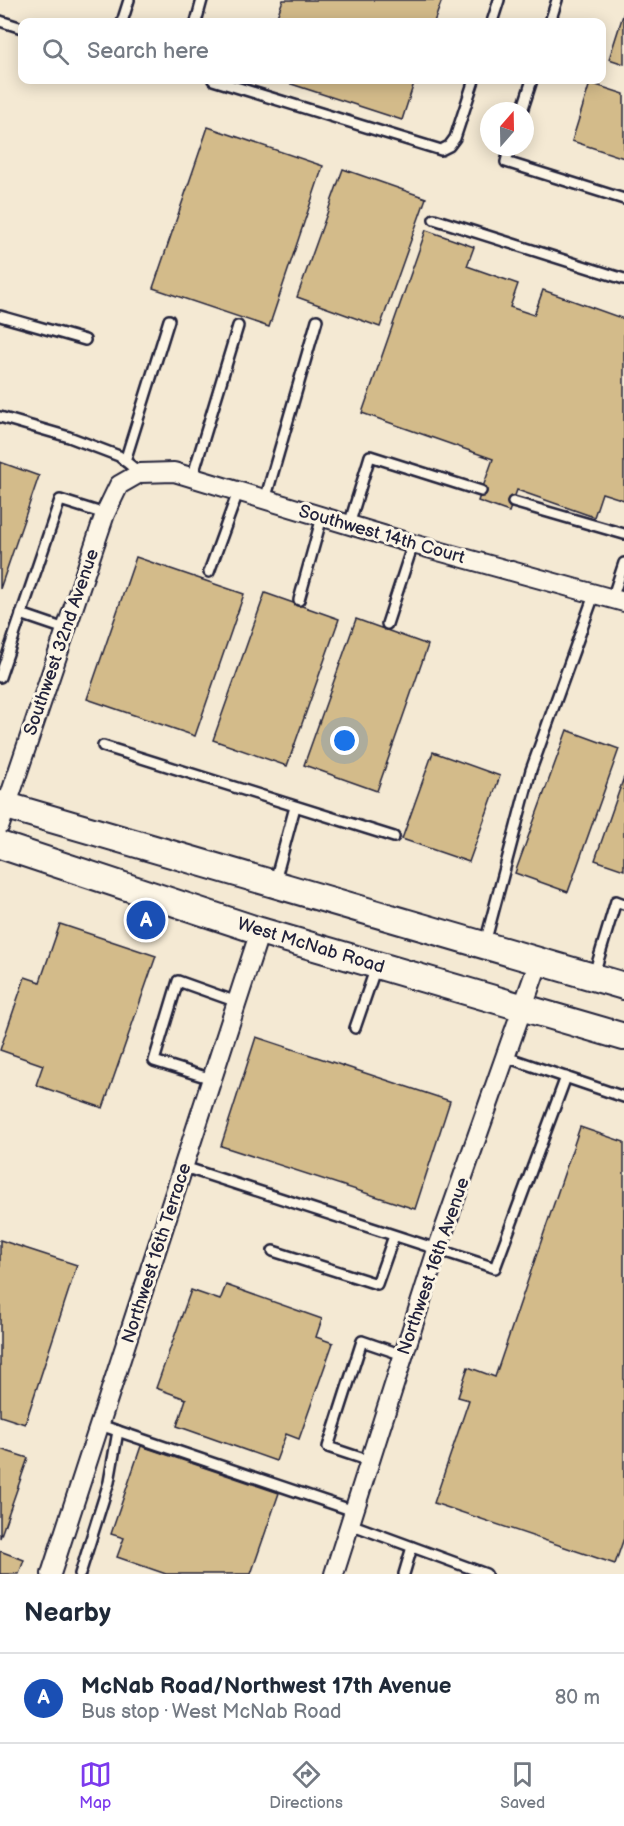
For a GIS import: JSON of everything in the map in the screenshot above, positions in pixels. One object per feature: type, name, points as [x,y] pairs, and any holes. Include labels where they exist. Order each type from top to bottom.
[{"type":"main road","points":[[2,812],[274,883],[624,986]]},
{"type":"main road","name":"West McNab Road","points":[[0,845],[260,931],[624,1037]]},
{"type":"street","name":"Southwest 14th Court","points":[[140,473],[174,472],[413,544],[610,599]]},
{"type":"street","name":"Southwest 32nd Avenue","points":[[2,812],[105,514],[119,485],[140,473]]},
{"type":"street","name":"Northwest 16th Terrace","points":[[51,1574],[260,931]]},
{"type":"street","name":"Northwest 16th Avenue","points":[[334,1574],[437,1250],[539,961]]},
{"type":"lane","points":[[123,18],[129,0]]},
{"type":"lane","points":[[197,18],[202,0]]},
{"type":"lane","points":[[493,18],[499,0]]},
{"type":"lane","points":[[551,18],[557,0]]},
{"type":"lane","points":[[0,21],[18,27]]},
{"type":"lane","points":[[226,84],[441,150],[449,146],[455,138],[473,84]]},
{"type":"lane","points":[[525,102],[531,84]]},
{"type":"lane","points":[[508,156],[506,162],[624,199]]},
{"type":"lane","points":[[434,219],[624,279]]},
{"type":"lane","points":[[0,316],[85,340]]},
{"type":"lane","points":[[125,461],[169,320]]},
{"type":"lane","points":[[265,500],[316,320]]},
{"type":"lane","points":[[192,478],[238,326]]},
{"type":"lane","points":[[0,417],[69,437],[119,456],[140,473]]},
{"type":"lane","points":[[349,525],[370,456],[481,491]]},
{"type":"lane","points":[[209,572],[238,492]]},
{"type":"lane","points":[[0,678],[60,500],[105,514]]},
{"type":"lane","points":[[513,502],[624,534]]},
{"type":"lane","points":[[299,600],[322,517]]},
{"type":"lane","points":[[387,624],[413,544]]},
{"type":"lane","points":[[485,945],[531,770],[610,599],[624,563]]},
{"type":"lane","points":[[21,615],[65,629]]},
{"type":"lane","points":[[103,746],[394,837]]},
{"type":"lane","points":[[274,883],[295,807]]},
{"type":"lane","points":[[593,976],[616,901],[624,904]]},
{"type":"lane","points":[[355,1028],[376,965]]},
{"type":"lane","points":[[212,1079],[154,1061],[178,981],[237,1002]]},
{"type":"lane","points":[[506,1057],[624,1097]]},
{"type":"lane","points":[[184,1167],[495,1268],[566,1077]]},
{"type":"lane","points":[[273,1251],[377,1284],[394,1236]]},
{"type":"lane","points":[[370,1461],[328,1447],[362,1341],[403,1355]]},
{"type":"lane","points":[[100,1425],[352,1517],[412,1547],[486,1574]]},
{"type":"lane","points":[[80,1574],[109,1482],[118,1431]]},
{"type":"lane","points":[[404,1574],[412,1547]]},
{"type":"building","points":[[283,0],[442,0],[435,18],[276,18]]},
{"type":"building","points":[[624,12],[624,64],[609,59]]},
{"type":"building","points":[[291,84],[414,84],[402,120]]},
{"type":"building","points":[[590,84],[624,94],[624,158],[572,141]]},
{"type":"building","points":[[208,127],[323,166],[269,327],[153,288]]},
{"type":"building","points":[[343,169],[426,198],[380,327],[297,297]]},
{"type":"building","points":[[426,230],[474,247],[467,266],[518,284],[510,307],[534,315],[543,290],[624,319],[624,500],[602,493],[594,517],[517,490],[509,512],[478,501],[493,459],[362,413]]},
{"type":"building","points":[[0,462],[39,476],[0,589]]},
{"type":"building","points":[[136,557],[244,594],[195,736],[87,699]]},
{"type":"building","points":[[265,593],[339,619],[287,766],[213,740]]},
{"type":"building","points":[[356,619],[428,645],[377,791],[304,765]]},
{"type":"building","points":[[567,730],[619,749],[568,892],[515,873]]},
{"type":"building","points":[[433,752],[500,776],[469,862],[402,839]]},
{"type":"building","points":[[624,777],[624,870],[595,860]]},
{"type":"building","points":[[60,924],[156,956],[103,1108],[36,1085],[43,1065],[0,1050],[25,977],[40,982]]},
{"type":"building","points":[[256,1037],[450,1101],[415,1209],[221,1146]]},
{"type":"building","points":[[580,1127],[624,1142],[624,1538],[615,1564],[434,1503],[469,1400],[458,1397],[468,1367],[495,1377]]},
{"type":"building","points":[[0,1240],[77,1265],[25,1424],[0,1416]]},
{"type":"building","points":[[226,1285],[322,1319],[316,1337],[333,1343],[299,1439],[286,1434],[276,1461],[177,1426],[186,1399],[156,1388],[191,1290],[220,1300]]},
{"type":"building","points":[[141,1446],[279,1493],[251,1574],[166,1574],[117,1557],[124,1538],[111,1534]]},
{"type":"building","points":[[0,1449],[28,1458],[0,1538]]},
{"type":"building","points":[[0,1551],[24,1560],[19,1574],[0,1574]]},
{"type":"place","name":"McNab Road/Northwest 17th Avenue","points":[[146,920]]}]
